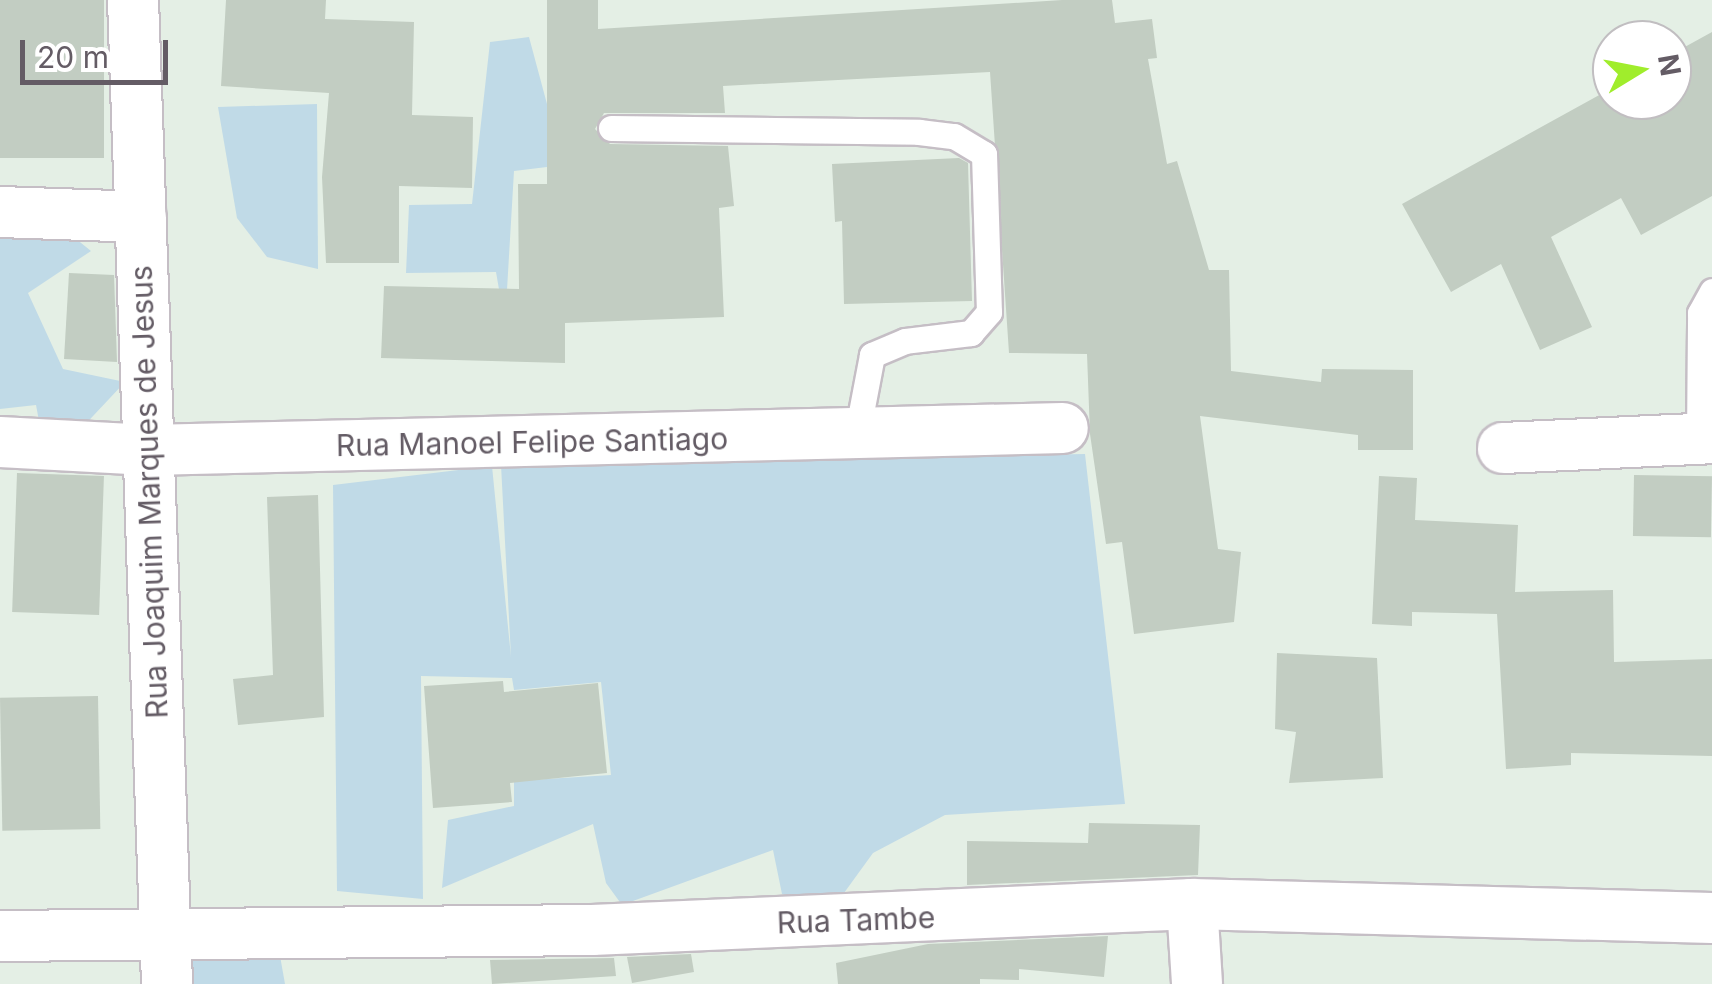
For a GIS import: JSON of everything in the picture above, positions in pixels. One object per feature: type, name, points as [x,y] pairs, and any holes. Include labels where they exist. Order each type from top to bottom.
[{"type":"street","name":"Rua Joaquim Marques de Jesus","points":[[134,0],[162,930],[167,984]]},
{"type":"street","points":[[0,212],[141,217]]},
{"type":"street","name":"Rua Manoel Felipe Santiago","points":[[0,442],[149,450],[1064,428]]},
{"type":"street","points":[[1503,448],[1705,438]]},
{"type":"street","points":[[1192,904],[1198,984]]},
{"type":"street","name":"Rua Tambe","points":[[0,936],[162,930],[592,930],[1192,904],[1712,918]]},
{"type":"lane","points":[[611,128],[919,132],[954,136],[984,154],[989,312],[971,333],[906,341],[872,355],[856,434]]},
{"type":"lane","points":[[1705,438],[1700,313],[1712,291]]},
{"type":"shaded area","points":[[529,37],[558,145],[547,167],[514,171],[505,324],[496,272],[406,273],[409,205],[472,204],[490,42]]},
{"type":"shaded area","points":[[317,104],[318,269],[267,257],[237,218],[218,107]]},
{"type":"shaded area","points":[[0,233],[70,234],[91,251],[28,293],[63,369],[125,382],[78,432],[39,421],[36,405],[0,409]]},
{"type":"shaded area","points":[[1085,454],[1125,804],[945,815],[873,853],[836,904],[782,894],[773,850],[622,905],[606,883],[593,824],[442,888],[448,820],[514,806],[514,781],[611,775],[601,682],[514,690],[512,678],[421,676],[423,899],[337,891],[333,485],[492,466],[511,657],[501,465]]},
{"type":"shaded area","points":[[208,909],[277,939],[285,984],[185,984],[186,923]]},
{"type":"building","points":[[0,0],[104,0],[104,158],[0,158]]},
{"type":"building","points":[[226,0],[326,0],[325,19],[414,22],[412,115],[473,117],[472,188],[399,186],[399,263],[326,263],[322,177],[329,93],[221,86]]},
{"type":"building","points":[[547,0],[598,0],[598,29],[1062,0],[1112,0],[1115,23],[1152,19],[1157,58],[1148,59],[1167,164],[1177,161],[1209,270],[1229,270],[1231,371],[1321,382],[1322,369],[1413,370],[1413,450],[1358,450],[1358,435],[1200,416],[1218,549],[1241,552],[1234,622],[1134,634],[1122,542],[1106,544],[1090,434],[1087,354],[1009,353],[990,72],[723,86],[725,113],[604,113],[595,129],[610,144],[728,146],[734,206],[719,208],[724,317],[565,323],[565,363],[381,358],[384,286],[519,289],[518,184],[547,184]]},
{"type":"building","points":[[1712,32],[1712,196],[1641,235],[1621,198],[1551,237],[1592,327],[1540,350],[1501,264],[1451,292],[1402,204],[1592,99],[1592,120],[1692,120],[1692,43]]},
{"type":"building","points":[[959,158],[968,163],[972,301],[844,304],[842,221],[835,222],[832,164]]},
{"type":"building","points":[[69,273],[114,275],[117,362],[64,359]]},
{"type":"building","points":[[17,473],[104,476],[99,615],[12,612]]},
{"type":"building","points":[[1634,475],[1712,476],[1711,537],[1633,536]]},
{"type":"building","points":[[1379,476],[1417,478],[1415,520],[1518,525],[1515,592],[1613,590],[1614,662],[1712,659],[1712,756],[1571,753],[1571,765],[1506,769],[1497,614],[1412,612],[1412,626],[1372,624]]},
{"type":"building","points":[[318,495],[324,717],[238,725],[233,679],[273,675],[267,497]]},
{"type":"building","points":[[1277,653],[1377,658],[1383,778],[1289,783],[1296,732],[1275,729]]},
{"type":"building","points":[[503,681],[504,692],[598,683],[607,773],[510,783],[512,802],[433,808],[424,686]]},
{"type":"building","points":[[98,696],[100,829],[2,831],[0,698]]},
{"type":"building","points":[[1089,823],[1200,825],[1198,875],[967,885],[967,841],[1088,843]]},
{"type":"building","points":[[1108,936],[1104,977],[1019,969],[1019,980],[980,979],[980,984],[838,984],[836,963],[928,944]]},
{"type":"building","points":[[691,954],[694,972],[632,983],[627,957]]},
{"type":"building","points":[[614,958],[616,976],[492,984],[490,960]]}]
